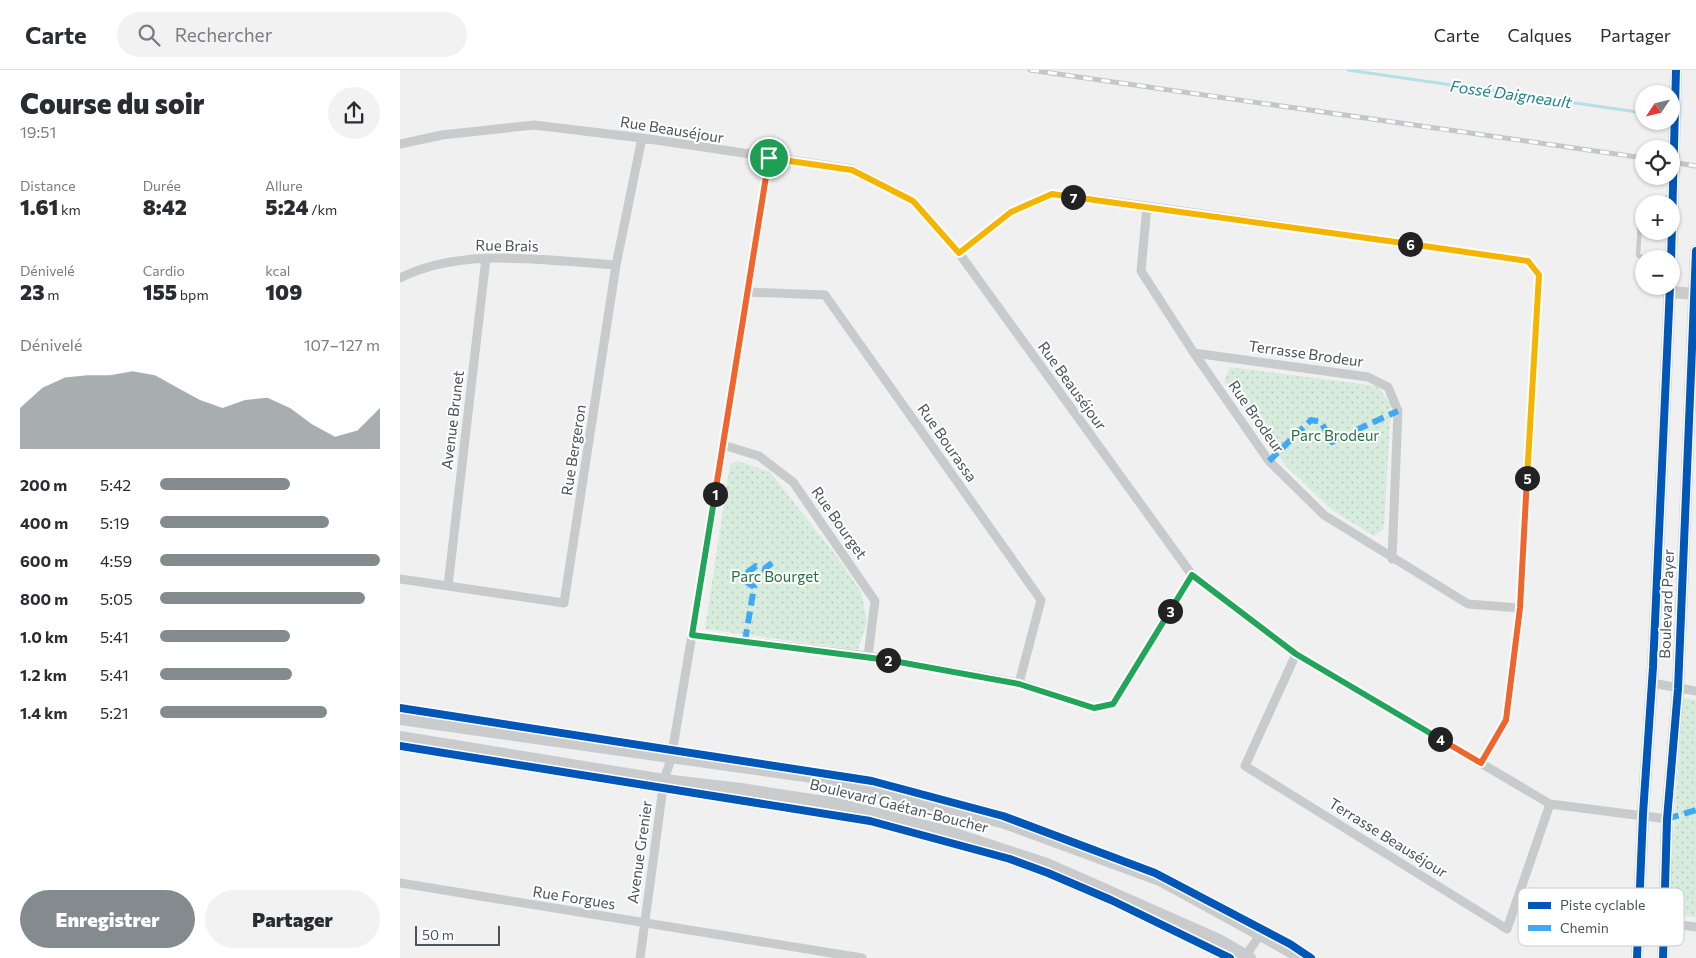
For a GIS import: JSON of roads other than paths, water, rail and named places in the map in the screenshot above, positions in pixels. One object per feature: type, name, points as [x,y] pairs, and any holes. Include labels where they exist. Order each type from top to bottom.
[{"type":"main road","points":[[1673,195],[1676,70]]},
{"type":"main road","name":"Boulevard Payer","points":[[1666,888],[1667,819],[1678,688],[1696,251]]},
{"type":"main road","points":[[1680,291],[1694,294]]},
{"type":"main road","name":"Boulevard Payer","points":[[1640,888],[1652,683],[1670,295]]},
{"type":"main road","name":"Boulevard Gaétan-Boucher","points":[[400,719],[826,779],[1005,823],[1160,880],[1302,958]]},
{"type":"main road","name":"Boulevard Gaétan-Boucher","points":[[400,737],[664,780],[838,804],[949,832],[1047,864],[1219,940],[1246,957]]},
{"type":"street","name":"Rue Beauséjour","points":[[400,144],[442,135],[534,125],[642,138],[852,170],[913,201],[959,253],[1192,575],[1296,654],[1550,804],[1643,814],[1667,819]]},
{"type":"street","name":"Rue Bergeron","points":[[400,579],[564,603],[616,265],[642,138]]},
{"type":"street","name":"Avenue Grenier","points":[[640,958],[664,780],[671,758],[692,635],[769,158]]},
{"type":"street","points":[[959,253],[1011,212],[1052,194],[1528,261],[1539,275],[1520,608],[1506,720],[1481,763]]},
{"type":"street","name":"Rue Brodeur","points":[[1147,206],[1141,271],[1194,353],[1268,461],[1324,515],[1392,559],[1468,604],[1520,608]]},
{"type":"street","name":"Rue Brais","points":[[400,278],[412,272],[449,261],[486,258],[616,265]]},
{"type":"street","name":"Avenue Brunet","points":[[448,586],[486,258]]},
{"type":"street","name":"Rue Bourassa","points":[[747,292],[825,295],[1041,600],[1019,684]]},
{"type":"street","name":"Terrasse Brodeur","points":[[1194,353],[1368,377],[1388,387],[1398,411],[1392,559]]},
{"type":"street","name":"Rue Bourget","points":[[723,445],[758,456],[793,482],[852,566],[875,601],[868,656]]},
{"type":"street","points":[[692,635],[868,656],[1019,684],[1094,708],[1113,704],[1192,575]]},
{"type":"street","name":"Terrasse Beauséjour","points":[[1296,654],[1245,766],[1507,929],[1518,897]]},
{"type":"street","points":[[1652,683],[1696,691]]},
{"type":"street","name":"Terrasse Beauséjour","points":[[1521,888],[1550,804]]},
{"type":"street","name":"Rue Forgues","points":[[400,883],[862,958]]},
{"type":"street","points":[[1246,957],[1260,935]]},
{"type":"waterway","name":"Fossé Daigneault","points":[[1348,70],[1635,112]]},
{"type":"railway","points":[[1030,70],[1635,157]]},
{"type":"railway","points":[[1680,163],[1696,166]]},
{"type":"park label","name":"Parc Brodeur","points":[[1335,436]]},
{"type":"park label","name":"Parc Bourget","points":[[775,577]]}]
